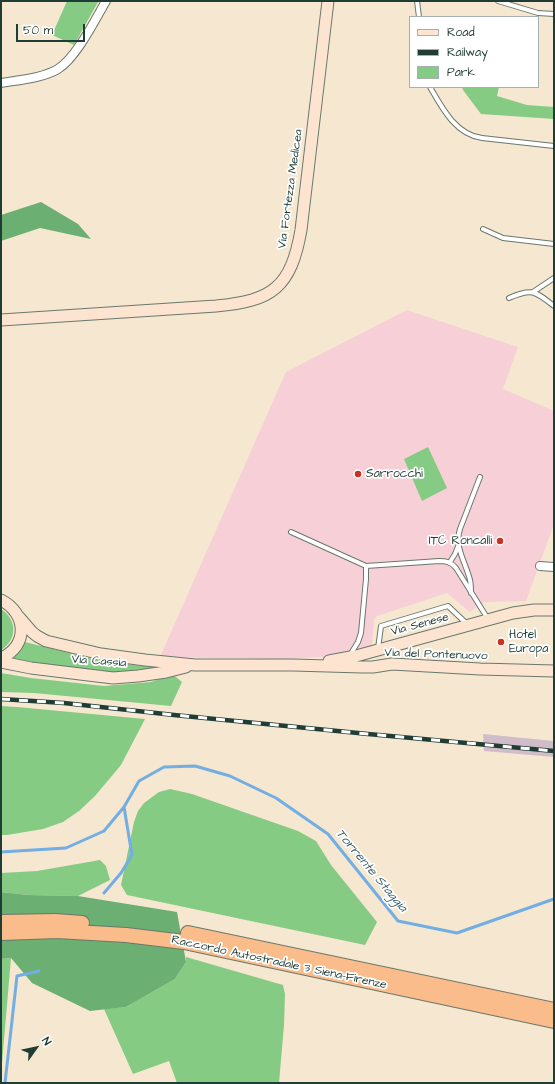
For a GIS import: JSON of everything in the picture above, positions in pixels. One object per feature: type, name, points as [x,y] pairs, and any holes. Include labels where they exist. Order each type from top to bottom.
[{"type":"highway","name":"Raccordo Autostradale 3 Siena-Firenze","points":[[1,922],[55,921],[128,926],[184,932],[554,1010]]},
{"type":"highway","name":"Raccordo Autostradale 3 Siena-Firenze","points":[[1,933],[57,931],[126,935],[184,942],[554,1021]]},
{"type":"main road","name":"Via Fortezza Medicea","points":[[1,320],[235,304],[260,297],[279,286],[294,260],[300,236],[328,1]]},
{"type":"main road","name":"Via Cassia","points":[[1,600],[14,610],[27,628],[46,641],[101,654],[194,665],[293,665]]},
{"type":"main road","name":"Via Senese","points":[[293,665],[348,658],[527,610],[554,610]]},
{"type":"main road","points":[[1,658],[11,652],[17,645],[21,626],[19,617]]},
{"type":"main road","points":[[381,665],[377,660],[378,656],[392,646]]},
{"type":"main road","name":"Via Cassia","points":[[1,662],[31,668],[113,678],[166,672],[194,665]]},
{"type":"main road","name":"Via del Pontenuovo","points":[[293,665],[362,667],[392,664],[554,671]]},
{"type":"street","points":[[1,83],[27,79],[44,74],[57,70],[67,63],[106,1]]},
{"type":"street","points":[[540,566],[554,567]]},
{"type":"lane","points":[[417,1],[419,16]]},
{"type":"lane","points":[[498,1],[538,13],[554,14]]},
{"type":"lane","points":[[431,88],[441,106],[453,122],[472,136],[554,146]]},
{"type":"lane","points":[[483,229],[503,238],[554,244]]},
{"type":"lane","points":[[533,292],[554,278]]},
{"type":"lane","points":[[509,298],[528,292],[533,292],[541,295],[554,306]]},
{"type":"lane","points":[[471,593],[470,580],[458,537],[480,477]]},
{"type":"lane","points":[[291,532],[366,566],[439,561],[450,562],[456,568],[488,620]]},
{"type":"lane","points":[[450,562],[459,544]]},
{"type":"lane","points":[[348,658],[358,642],[361,633],[366,566]]},
{"type":"lane","points":[[378,650],[381,626],[448,606],[468,625]]},
{"type":"shaded area","name":"Sarrocchi","points":[[407,310],[518,347],[503,389],[554,411],[554,524],[526,601],[484,602],[470,612],[447,593],[377,616],[374,620],[372,644],[370,649],[338,656],[286,659],[160,657],[286,372]]},
{"type":"shaded area","points":[[483,734],[554,741],[554,757],[484,751]]},
{"type":"green space","points":[[67,1],[98,2],[74,45],[52,35]]},
{"type":"green space","points":[[462,88],[499,88],[497,96],[527,105],[554,107],[554,119],[481,114]]},
{"type":"green space","points":[[41,202],[78,224],[91,239],[40,228],[1,241],[1,215]]},
{"type":"green space","points":[[428,447],[447,488],[422,501],[404,459]]},
{"type":"green space","points":[[1,609],[10,618],[13,624],[13,635],[7,646],[1,650]]},
{"type":"green space","points":[[25,642],[93,659],[141,666],[154,666],[153,668],[119,672],[99,672],[14,659]]},
{"type":"green space","points":[[1,673],[31,678],[104,686],[151,682],[172,674],[182,682],[171,706],[34,693],[1,692]]},
{"type":"green space","points":[[1,706],[145,719],[121,765],[95,796],[79,811],[63,822],[43,829],[1,835]]},
{"type":"green space","points":[[170,789],[192,794],[298,831],[316,841],[331,865],[377,922],[365,945],[127,895],[121,885],[134,822],[138,811],[144,803],[159,792]]},
{"type":"green space","points":[[100,860],[106,866],[110,880],[78,896],[28,895],[1,892],[1,873],[37,871]]},
{"type":"green space","points":[[1,892],[28,895],[78,896],[177,912],[186,962],[175,979],[126,1007],[90,1011],[32,983],[11,958],[1,959]]},
{"type":"green space","points":[[186,957],[283,985],[285,994],[284,1025],[279,1083],[177,1083],[169,1061],[133,1074],[104,1009],[126,1007],[175,979],[186,962]]},
{"type":"green space","points":[[11,958],[1,1075],[1,959]]},
{"type":"waterway","name":"Torrente Staggia","points":[[1,852],[66,848],[104,831],[124,807],[139,781],[164,767],[195,766],[230,776],[276,798],[328,834],[398,921],[457,933],[554,899]]},
{"type":"waterway","points":[[104,893],[121,873],[132,855],[124,807]]},
{"type":"waterway","points":[[5,1083],[17,976],[39,971]]},
{"type":"railway","points":[[1,699],[64,703],[174,715],[554,751]]},
{"type":"place","name":"Sarrocchi","points":[[358,474]]},
{"type":"place","name":"ITC Roncalli","points":[[500,541]]},
{"type":"place","name":"Hotel Europa","points":[[501,642]]}]
